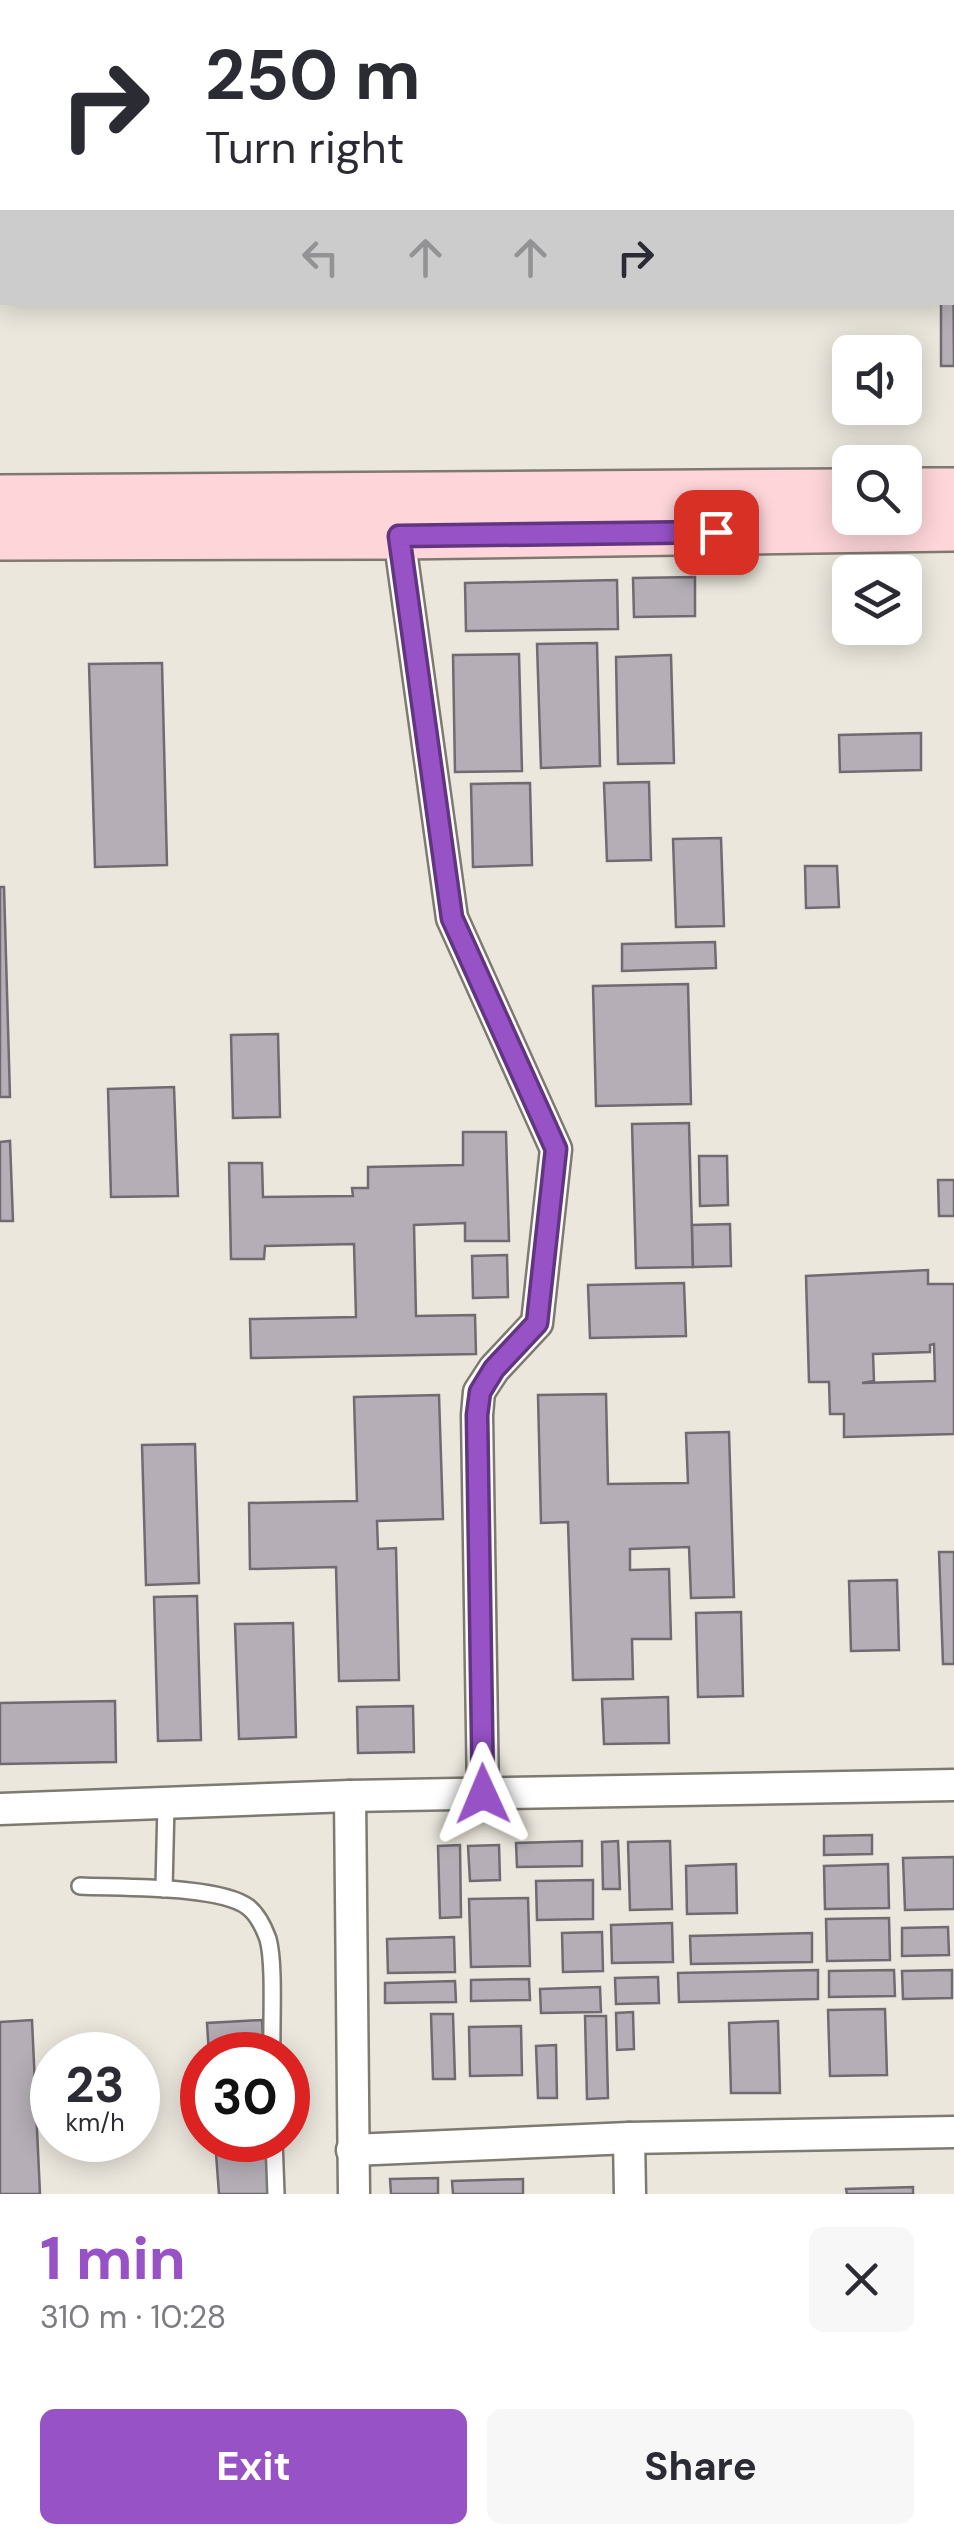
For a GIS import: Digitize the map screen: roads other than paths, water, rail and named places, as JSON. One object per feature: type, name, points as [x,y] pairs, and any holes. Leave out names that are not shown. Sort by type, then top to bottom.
[{"type":"main road","points":[[922,492],[954,491]]},
{"type":"main road","points":[[0,498],[832,492]]},
{"type":"main road","points":[[0,537],[954,528]]},
{"type":"street","points":[[399,536],[452,918],[556,1149],[537,1323],[494,1369],[480,1392],[477,1415],[483,1794]]},
{"type":"street","points":[[0,1809],[350,1796],[954,1785]]},
{"type":"street","points":[[350,1796],[354,2194]]},
{"type":"street","points":[[352,2150],[629,2138],[954,2132]]},
{"type":"street","points":[[629,2138],[630,2194]]},
{"type":"lane","points":[[164,1889],[166,1803]]},
{"type":"lane","points":[[80,1886],[164,1889],[230,1898],[249,1907],[269,1942],[271,2032]]},
{"type":"lane","points":[[275,2162],[276,2194]]}]
